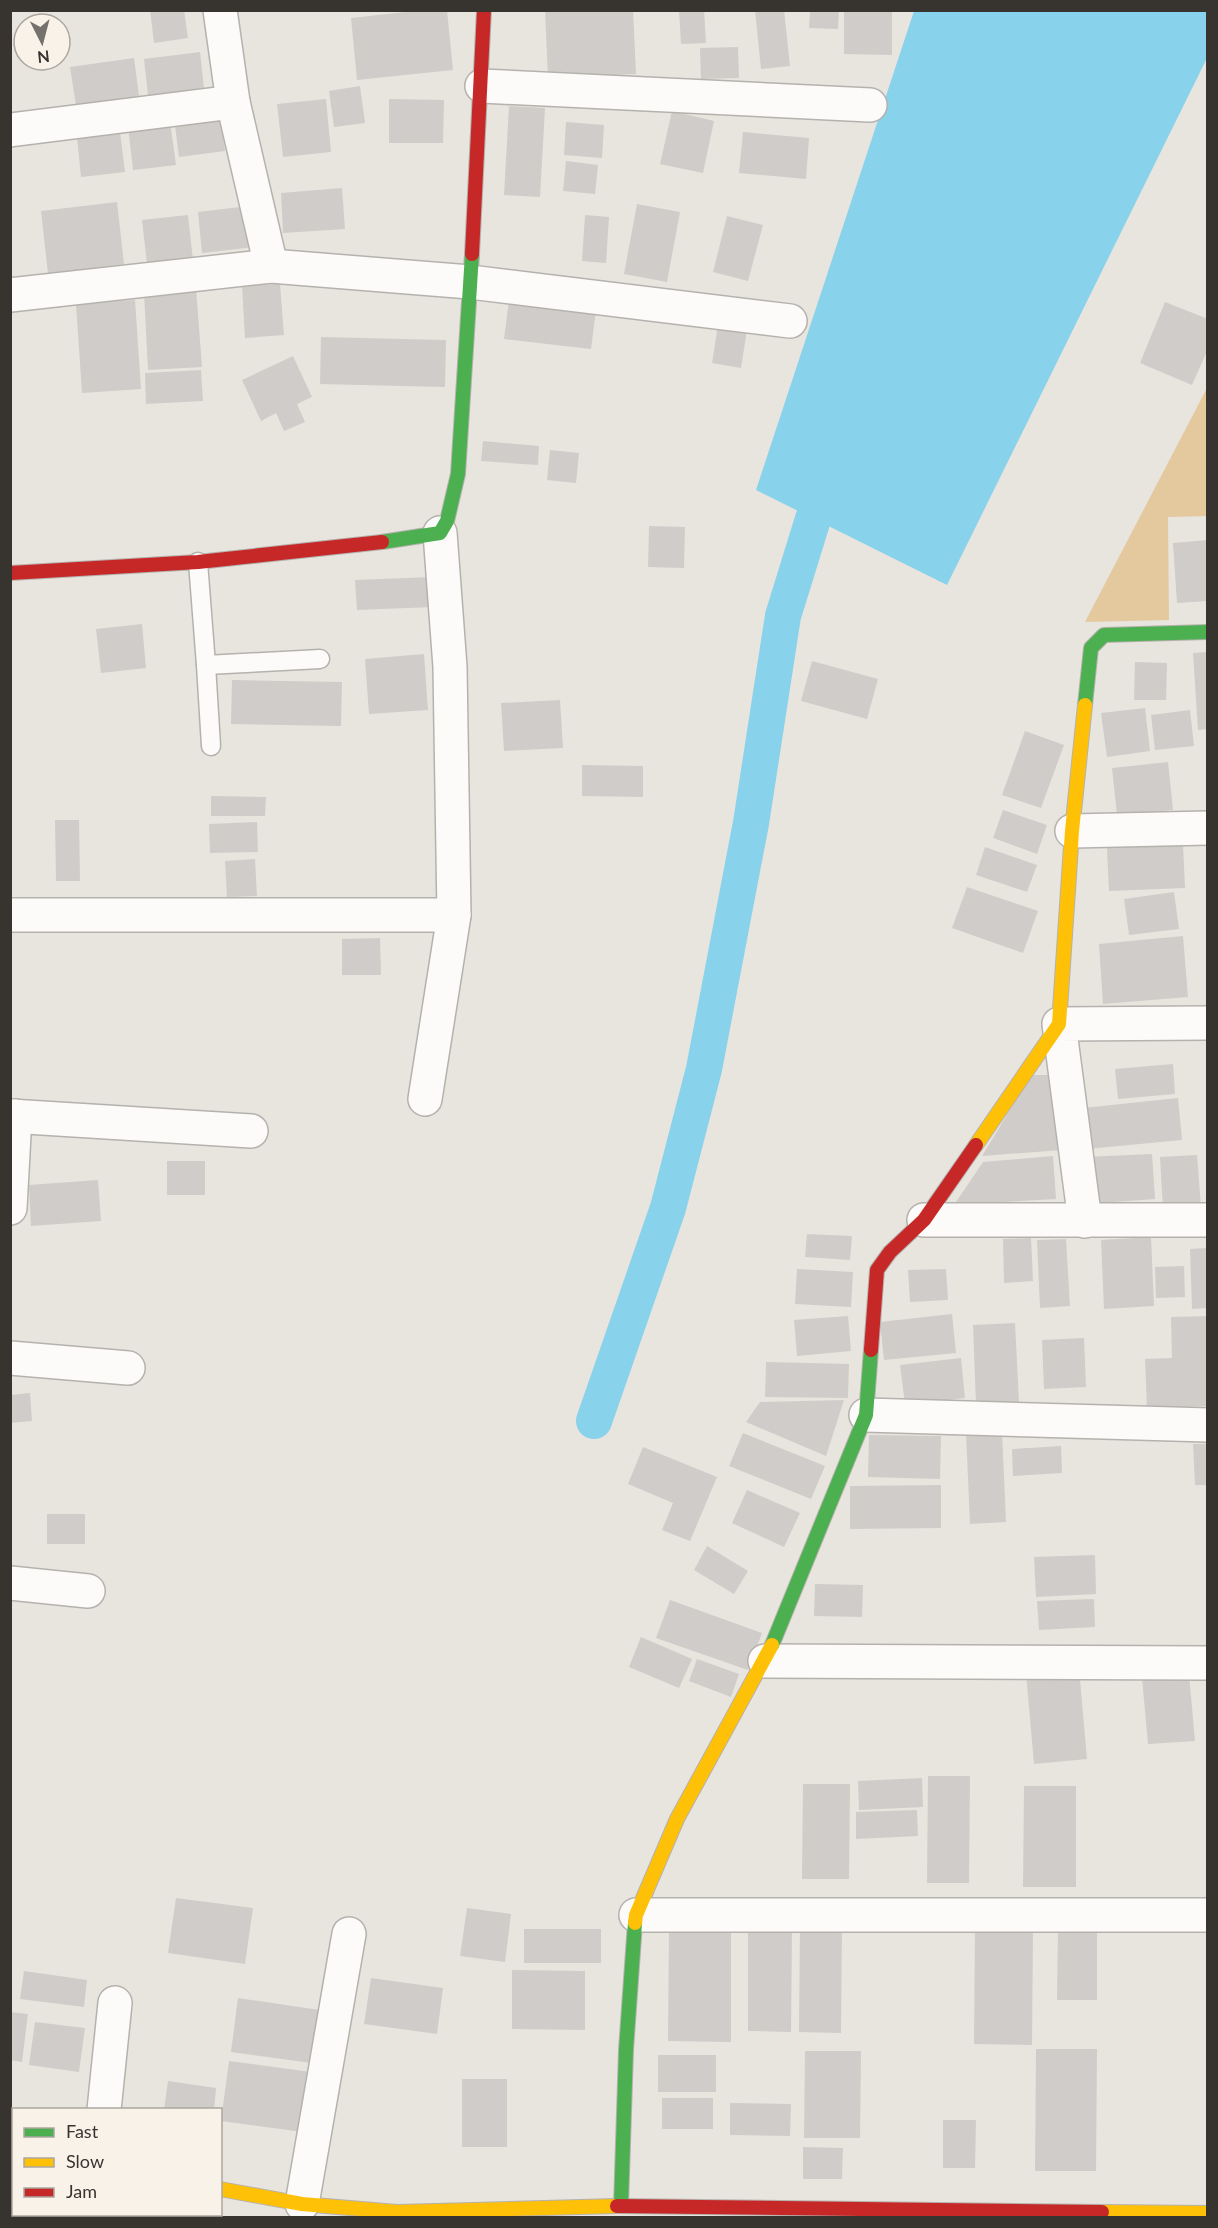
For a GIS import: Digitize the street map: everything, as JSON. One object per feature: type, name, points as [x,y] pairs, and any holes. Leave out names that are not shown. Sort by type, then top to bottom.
[{"type":"street","points":[[220,10],[233,102],[272,266]]},
{"type":"street","points":[[425,1099],[454,915],[450,667],[440,533],[447,521],[458,474],[482,86],[484,10]]},
{"type":"street","points":[[482,86],[870,105]]},
{"type":"street","points":[[10,130],[233,102]]},
{"type":"street","points":[[10,295],[272,266],[470,282],[790,321]]},
{"type":"street","points":[[10,573],[198,562],[427,537],[440,533]]},
{"type":"street","points":[[1085,1221],[1059,1024],[1072,831],[1091,648],[1095,641],[1113,633],[1208,632]]},
{"type":"street","points":[[1072,831],[1208,828]]},
{"type":"street","points":[[10,915],[454,915]]},
{"type":"street","points":[[1059,1024],[1208,1023]]},
{"type":"street","points":[[621,2206],[626,2050],[636,1915],[677,1819],[765,1661],[866,1415],[877,1270],[890,1252],[924,1220],[1059,1024]]},
{"type":"street","points":[[10,1208],[13,1116],[251,1131]]},
{"type":"street","points":[[924,1220],[1208,1220]]},
{"type":"street","points":[[10,1359],[128,1368]]},
{"type":"street","points":[[866,1415],[1208,1425]]},
{"type":"street","points":[[10,1583],[88,1591]]},
{"type":"street","points":[[765,1661],[1208,1663]]},
{"type":"street","points":[[636,1915],[1208,1915]]},
{"type":"street","points":[[302,2204],[349,1934]]},
{"type":"street","points":[[104,2108],[115,2003]]},
{"type":"street","points":[[222,2189],[302,2204],[398,2212],[621,2206],[1208,2213]]},
{"type":"lane","points":[[198,562],[211,746]]},
{"type":"lane","points":[[206,664],[320,659]]},
{"type":"shaded area","points":[[1207,388],[1207,516],[1168,517],[1169,620],[1085,622]]},
{"type":"water","points":[[914,11],[1207,11],[1207,58],[947,585],[756,490]]},
{"type":"building","points":[[150,10],[184,10],[188,38],[154,43]]},
{"type":"building","points":[[423,10],[447,10],[453,70],[357,80],[351,18]]},
{"type":"building","points":[[545,10],[633,10],[636,74],[548,78]]},
{"type":"building","points":[[679,10],[704,10],[706,43],[681,44]]},
{"type":"building","points":[[755,10],[784,10],[790,66],[761,69]]},
{"type":"building","points":[[810,10],[839,10],[838,29],[809,28]]},
{"type":"building","points":[[844,10],[892,10],[892,55],[844,54]]},
{"type":"building","points":[[738,47],[739,78],[701,79],[700,48]]},
{"type":"building","points":[[200,52],[205,97],[149,104],[144,59]]},
{"type":"building","points":[[134,58],[140,103],[77,112],[72,67]]},
{"type":"building","points":[[360,86],[365,123],[334,127],[329,91]]},
{"type":"building","points":[[326,99],[331,152],[283,157],[277,104]]},
{"type":"building","points":[[389,99],[444,100],[443,143],[389,143]]},
{"type":"building","points":[[509,106],[545,108],[540,197],[504,195]]},
{"type":"building","points":[[220,111],[225,151],[179,157],[174,117]]},
{"type":"building","points":[[672,111],[714,121],[703,173],[660,164]]},
{"type":"building","points":[[170,121],[176,165],[133,170],[128,126]]},
{"type":"building","points":[[566,122],[604,125],[602,158],[564,155]]},
{"type":"building","points":[[120,132],[125,172],[81,177],[77,137]]},
{"type":"building","points":[[743,132],[809,138],[806,179],[739,173]]},
{"type":"building","points":[[566,161],[598,165],[595,194],[563,191]]},
{"type":"building","points":[[342,188],[345,229],[283,233],[281,193]]},
{"type":"building","points":[[117,202],[124,264],[48,274],[41,211]]},
{"type":"building","points":[[637,204],[680,212],[667,282],[624,274]]},
{"type":"building","points":[[249,206],[254,247],[202,253],[198,212]]},
{"type":"building","points":[[188,215],[193,260],[147,264],[142,220]]},
{"type":"building","points":[[585,215],[609,217],[606,263],[582,261]]},
{"type":"building","points":[[727,216],[763,225],[748,281],[713,272]]},
{"type":"building","points":[[280,284],[284,335],[245,338],[242,286]]},
{"type":"building","points":[[196,288],[202,367],[148,370],[144,292]]},
{"type":"building","points":[[135,300],[141,389],[82,393],[76,304]]},
{"type":"building","points":[[509,300],[596,310],[591,349],[504,339]]},
{"type":"building","points":[[1165,302],[1208,319],[1208,349],[1192,385],[1140,363]]},
{"type":"building","points":[[718,325],[747,330],[741,368],[712,363]]},
{"type":"building","points":[[321,337],[446,340],[445,387],[320,384]]},
{"type":"building","points":[[293,356],[312,397],[297,404],[305,422],[284,431],[276,413],[261,421],[242,380]]},
{"type":"building","points":[[201,370],[203,401],[146,404],[145,373]]},
{"type":"building","points":[[483,441],[539,446],[538,465],[481,461]]},
{"type":"building","points":[[550,450],[579,453],[576,483],[547,480]]},
{"type":"building","points":[[649,526],[685,527],[684,568],[648,567]]},
{"type":"building","points":[[1208,540],[1208,601],[1177,603],[1173,543]]},
{"type":"building","points":[[432,577],[433,607],[357,610],[355,580]]},
{"type":"building","points":[[142,624],[146,668],[101,673],[96,629]]},
{"type":"building","points":[[1208,652],[1208,729],[1198,730],[1193,653]]},
{"type":"building","points":[[424,654],[428,710],[369,714],[365,659]]},
{"type":"building","points":[[812,661],[878,679],[867,719],[801,701]]},
{"type":"building","points":[[1135,662],[1167,663],[1166,700],[1134,700]]},
{"type":"building","points":[[232,680],[342,682],[341,726],[231,724]]},
{"type":"building","points":[[560,700],[563,748],[504,751],[501,703]]},
{"type":"building","points":[[1145,708],[1150,751],[1107,757],[1101,713]]},
{"type":"building","points":[[1190,710],[1194,746],[1155,750],[1151,715]]},
{"type":"building","points":[[1025,731],[1064,745],[1041,808],[1002,795]]},
{"type":"building","points":[[1168,762],[1173,810],[1117,815],[1112,768]]},
{"type":"building","points":[[582,765],[643,766],[643,797],[582,796]]},
{"type":"building","points":[[211,796],[266,797],[265,816],[211,816]]},
{"type":"building","points":[[1003,810],[1047,825],[1037,854],[993,838]]},
{"type":"building","points":[[55,820],[79,820],[80,881],[56,881]]},
{"type":"building","points":[[257,822],[258,852],[210,853],[209,824]]},
{"type":"building","points":[[1183,844],[1185,888],[1109,891],[1107,848]]},
{"type":"building","points":[[985,847],[1037,865],[1027,892],[976,875]]},
{"type":"building","points":[[255,859],[257,896],[227,897],[225,861]]},
{"type":"building","points":[[967,887],[1038,911],[1023,953],[952,928]]},
{"type":"building","points":[[1174,892],[1179,929],[1129,935],[1124,899]]},
{"type":"building","points":[[1183,936],[1188,997],[1103,1004],[1099,944]]},
{"type":"building","points":[[380,938],[381,975],[342,975],[342,939]]},
{"type":"building","points":[[1173,1064],[1175,1094],[1118,1099],[1115,1069]]},
{"type":"building","points":[[1031,1075],[1052,1075],[1062,1150],[982,1156]]},
{"type":"building","points":[[1178,1098],[1182,1140],[1087,1149],[1083,1108]]},
{"type":"building","points":[[1152,1154],[1155,1199],[1087,1204],[1083,1157]]},
{"type":"building","points":[[1197,1155],[1201,1207],[1163,1209],[1160,1157]]},
{"type":"building","points":[[1053,1156],[1056,1199],[954,1205],[983,1162]]},
{"type":"building","points":[[167,1161],[205,1161],[205,1195],[167,1195]]},
{"type":"building","points":[[98,1180],[101,1221],[31,1226],[29,1185]]},
{"type":"building","points":[[807,1234],[852,1236],[850,1260],[805,1257]]},
{"type":"building","points":[[1151,1237],[1154,1306],[1104,1309],[1101,1240]]},
{"type":"building","points":[[1031,1238],[1033,1281],[1004,1283],[1003,1239]]},
{"type":"building","points":[[1066,1239],[1070,1306],[1040,1308],[1037,1240]]},
{"type":"building","points":[[1208,1248],[1208,1308],[1192,1309],[1190,1249]]},
{"type":"building","points":[[1184,1266],[1185,1297],[1156,1298],[1155,1267]]},
{"type":"building","points":[[797,1269],[853,1272],[851,1307],[795,1304]]},
{"type":"building","points":[[946,1269],[948,1300],[910,1302],[908,1270]]},
{"type":"building","points":[[952,1314],[956,1353],[884,1360],[880,1322]]},
{"type":"building","points":[[848,1316],[851,1351],[797,1356],[794,1320]]},
{"type":"building","points":[[1208,1316],[1208,1406],[1147,1408],[1145,1359],[1172,1358],[1171,1317]]},
{"type":"building","points":[[1015,1323],[1019,1402],[976,1404],[973,1325]]},
{"type":"building","points":[[1084,1338],[1086,1387],[1044,1389],[1042,1340]]},
{"type":"building","points":[[961,1358],[965,1398],[905,1404],[900,1365]]},
{"type":"building","points":[[766,1362],[849,1364],[848,1398],[765,1397]]},
{"type":"building","points":[[30,1393],[32,1421],[10,1423],[10,1395]]},
{"type":"building","points":[[844,1400],[826,1456],[746,1422],[760,1402]]},
{"type":"building","points":[[1002,1431],[1006,1522],[970,1524],[966,1433]]},
{"type":"building","points":[[743,1433],[825,1466],[811,1499],[729,1466]]},
{"type":"building","points":[[869,1435],[941,1436],[940,1479],[868,1477]]},
{"type":"building","points":[[1193,1444],[1208,1444],[1208,1485],[1195,1485]]},
{"type":"building","points":[[1061,1446],[1062,1473],[1013,1476],[1012,1449]]},
{"type":"building","points":[[643,1447],[717,1477],[690,1541],[662,1530],[673,1503],[628,1484]]},
{"type":"building","points":[[941,1485],[941,1528],[850,1529],[850,1486]]},
{"type":"building","points":[[747,1490],[800,1513],[784,1547],[732,1523]]},
{"type":"building","points":[[47,1514],[85,1514],[85,1544],[47,1544]]},
{"type":"building","points":[[707,1546],[748,1571],[734,1594],[694,1570]]},
{"type":"building","points":[[1095,1555],[1096,1594],[1036,1597],[1034,1557]]},
{"type":"building","points":[[815,1584],[863,1585],[862,1617],[814,1616]]},
{"type":"building","points":[[1094,1599],[1095,1627],[1039,1630],[1037,1601]]},
{"type":"building","points":[[670,1600],[762,1633],[748,1670],[656,1638]]},
{"type":"building","points":[[641,1637],[692,1659],[679,1688],[629,1667]]},
{"type":"building","points":[[697,1659],[739,1674],[731,1697],[689,1681]]},
{"type":"building","points":[[1079,1668],[1087,1759],[1034,1764],[1026,1673]]},
{"type":"building","points":[[1189,1674],[1195,1741],[1148,1744],[1142,1678]]},
{"type":"building","points":[[928,1776],[970,1776],[969,1883],[927,1883]]},
{"type":"building","points":[[922,1778],[923,1807],[859,1810],[858,1781]]},
{"type":"building","points":[[803,1784],[850,1784],[849,1879],[802,1879]]},
{"type":"building","points":[[1024,1786],[1076,1786],[1076,1887],[1023,1887]]},
{"type":"building","points":[[917,1810],[918,1836],[856,1839],[856,1812]]},
{"type":"building","points":[[176,1898],[253,1908],[245,1964],[168,1953]]},
{"type":"building","points":[[467,1908],[511,1914],[505,1962],[460,1956]]},
{"type":"building","points":[[800,1923],[842,1923],[841,2033],[799,2032]]},
{"type":"building","points":[[748,1925],[792,1925],[791,2032],[748,2031]]},
{"type":"building","points":[[1058,1928],[1097,1929],[1097,2000],[1057,2000]]},
{"type":"building","points":[[524,1929],[601,1929],[601,1963],[524,1963]]},
{"type":"building","points":[[975,1929],[1033,1929],[1032,2045],[974,2044]]},
{"type":"building","points":[[669,1930],[731,1930],[731,2042],[668,2041]]},
{"type":"building","points":[[512,1970],[585,1971],[585,2030],[512,2029]]},
{"type":"building","points":[[24,1971],[87,1980],[84,2007],[20,1999]]},
{"type":"building","points":[[371,1978],[443,1988],[437,2034],[364,2024]]},
{"type":"building","points":[[238,1998],[326,2011],[319,2064],[231,2052]]},
{"type":"building","points":[[10,2012],[28,2014],[22,2062],[10,2060]]},
{"type":"building","points":[[35,2022],[85,2028],[79,2072],[29,2065]]},
{"type":"building","points":[[1036,2049],[1097,2049],[1096,2171],[1035,2171]]},
{"type":"building","points":[[805,2051],[861,2051],[860,2138],[804,2138]]},
{"type":"building","points":[[658,2055],[716,2055],[716,2092],[658,2092]]},
{"type":"building","points":[[229,2061],[311,2072],[303,2132],[222,2121]]},
{"type":"building","points":[[462,2079],[507,2079],[507,2147],[462,2147]]},
{"type":"building","points":[[168,2081],[216,2088],[214,2108],[164,2108]]},
{"type":"building","points":[[662,2098],[713,2098],[713,2129],[662,2129]]},
{"type":"building","points":[[730,2103],[791,2104],[790,2136],[730,2135]]},
{"type":"building","points":[[943,2120],[976,2120],[975,2168],[943,2168]]},
{"type":"building","points":[[803,2147],[843,2148],[842,2179],[803,2179]]},
{"type":"building","points":[[10,2175],[12,2175],[12,2216],[46,2216],[46,2218],[10,2218]]},
{"type":"waterway","points":[[594,1421],[668,1208],[704,1069],[751,823],[783,616],[813,519]]},
{"type":"traffic: fast","points":[[382,542],[440,533],[447,521],[458,474],[472,254]]},
{"type":"traffic: fast","points":[[1085,705],[1091,648],[1104,635],[1208,632]]},
{"type":"traffic: fast","points":[[772,1645],[866,1415],[871,1350]]},
{"type":"traffic: fast","points":[[621,2206],[626,2050],[635,1923]]},
{"type":"traffic: slow","points":[[976,1145],[1059,1024],[1072,831],[1085,705]]},
{"type":"traffic: slow","points":[[635,1923],[636,1915],[677,1819],[772,1645]]},
{"type":"traffic: slow","points":[[222,2189],[302,2204],[397,2212],[617,2206]]},
{"type":"traffic: slow","points":[[1102,2212],[1208,2213]]},
{"type":"traffic: jam","points":[[472,254],[484,10]]},
{"type":"traffic: jam","points":[[10,573],[198,562],[382,542]]},
{"type":"traffic: jam","points":[[871,1350],[877,1270],[890,1252],[924,1220],[976,1145]]},
{"type":"traffic: jam","points":[[617,2206],[1102,2212]]}]
